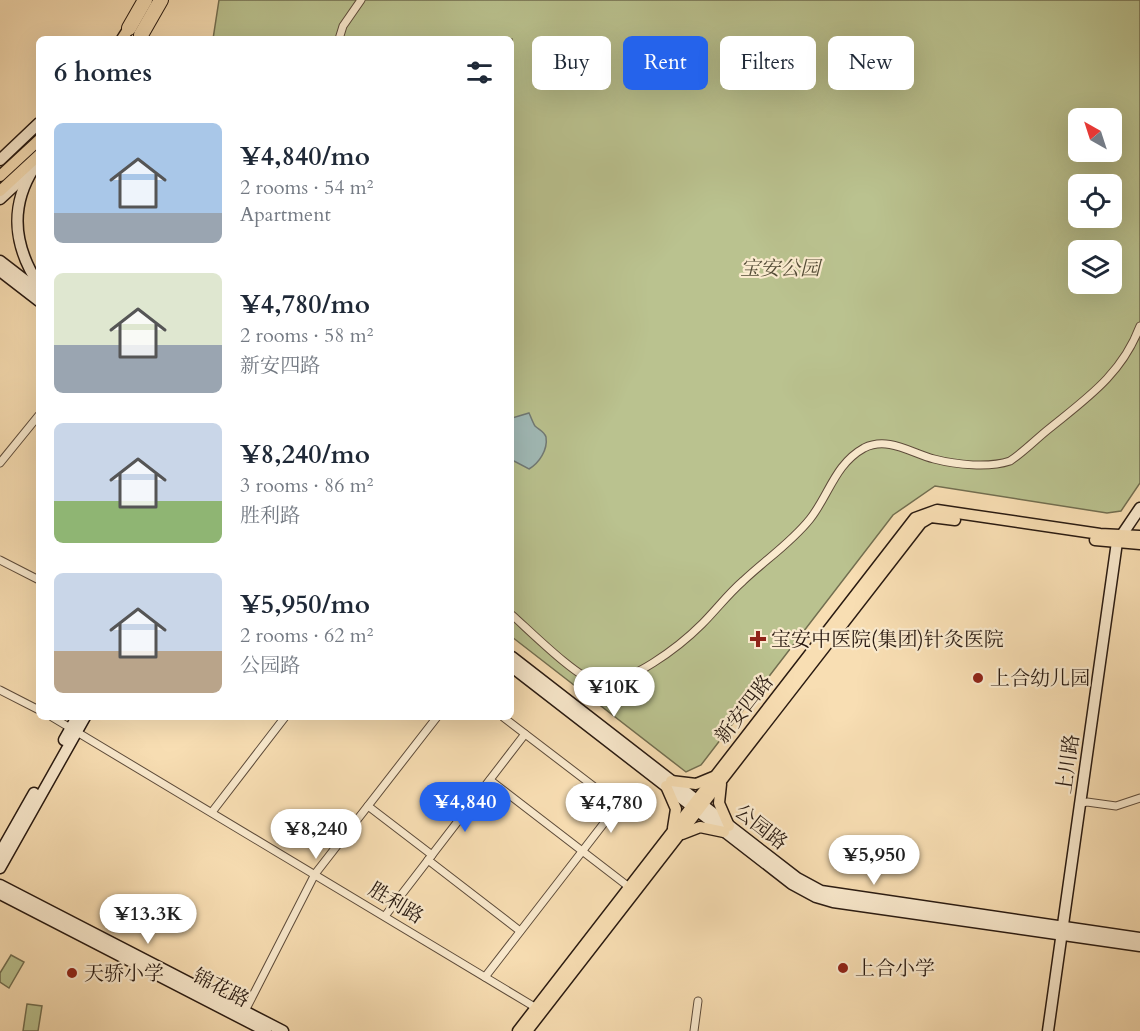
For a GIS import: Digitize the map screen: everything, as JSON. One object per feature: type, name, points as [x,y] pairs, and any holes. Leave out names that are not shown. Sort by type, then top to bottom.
[{"type":"highway","points":[[132,35],[145,0]]},
{"type":"highway","points":[[132,35],[161,0]]},
{"type":"main road","points":[[0,158],[36,126]]},
{"type":"main road","points":[[0,176],[36,143]]},
{"type":"main road","points":[[0,199],[3,192],[36,158]]},
{"type":"main road","points":[[3,192],[36,169]]},
{"type":"main road","points":[[36,169],[20,193],[16,219],[22,252],[36,279]]},
{"type":"main road","points":[[0,261],[36,289]]},
{"type":"main road","points":[[0,271],[36,299]]},
{"type":"main road","name":"上川路","points":[[1048,1031],[1065,931],[1122,540],[1140,508]]},
{"type":"main road","name":"新安四路","points":[[518,1031],[539,1010],[721,775],[915,518],[937,510],[1122,540]]},
{"type":"main road","name":"上川路","points":[[1122,540],[1140,519]]},
{"type":"main road","points":[[1122,540],[1140,536]]},
{"type":"main road","points":[[1122,540],[1140,544]]},
{"type":"main road","name":"公园路","points":[[514,659],[792,884],[824,900],[1065,931],[1140,938]]},
{"type":"main road","name":"公园路","points":[[514,668],[668,783]]},
{"type":"main road","points":[[0,852],[75,725]]},
{"type":"main road","points":[[0,868],[75,725]]},
{"type":"main road","points":[[721,775],[719,803],[727,829],[700,827],[674,835],[676,809],[668,783],[696,784],[721,775]]},
{"type":"main road","name":"新安四路","points":[[527,1031],[539,1010],[630,887],[674,835]]},
{"type":"main road","name":"锦花路","points":[[0,885],[283,1031]]},
{"type":"main road","name":"锦花路","points":[[0,894],[266,1031]]},
{"type":"main road","name":"上川路","points":[[1055,1031],[1065,931]]},
{"type":"main road","name":"公园路","points":[[1065,931],[1140,946]]},
{"type":"street","points":[[340,36],[342,26],[361,0]]},
{"type":"street","points":[[514,617],[586,678],[597,682],[612,682],[638,671],[660,658],[703,624],[725,597],[790,540],[811,518],[826,489],[853,456],[866,447],[878,444],[904,448],[945,462],[998,465],[1010,461],[1084,403],[1100,387],[1129,353],[1140,326]]},
{"type":"street","points":[[0,463],[36,419]]},
{"type":"street","points":[[0,560],[36,578]]},
{"type":"street","points":[[0,690],[36,708]]},
{"type":"street","name":"胜利路","points":[[61,720],[75,725],[212,812],[539,1010]]},
{"type":"street","points":[[212,812],[283,720]]},
{"type":"street","points":[[245,1011],[315,874],[435,720]]},
{"type":"street","points":[[485,977],[618,805],[507,720]]},
{"type":"street","points":[[385,916],[525,734]]},
{"type":"street","points":[[490,780],[630,887]]},
{"type":"street","points":[[1084,803],[1116,806],[1140,798]]},
{"type":"street","points":[[368,806],[520,931]]},
{"type":"street","points":[[694,1031],[698,1001]]},
{"type":"green space","name":"宝安公园","points":[[219,0],[1140,0],[1140,483],[1121,511],[1107,513],[935,486],[893,515],[701,765],[686,772],[514,639],[514,36],[213,36]]},
{"type":"green space","points":[[11,955],[24,962],[9,988],[0,982],[0,973]]},
{"type":"green space","points":[[27,1004],[42,1006],[38,1031],[23,1031]]},
{"type":"water","points":[[529,413],[535,426],[546,437],[546,447],[542,456],[529,469],[514,461],[514,417]]},
{"type":"place","name":"宝安中医院(集团)针灸医院","points":[[758,639]]},
{"type":"place","name":"上合幼儿园","points":[[978,678]]},
{"type":"place","name":"上合小学","points":[[843,968]]},
{"type":"place","name":"天骄小学","points":[[72,973]]}]
